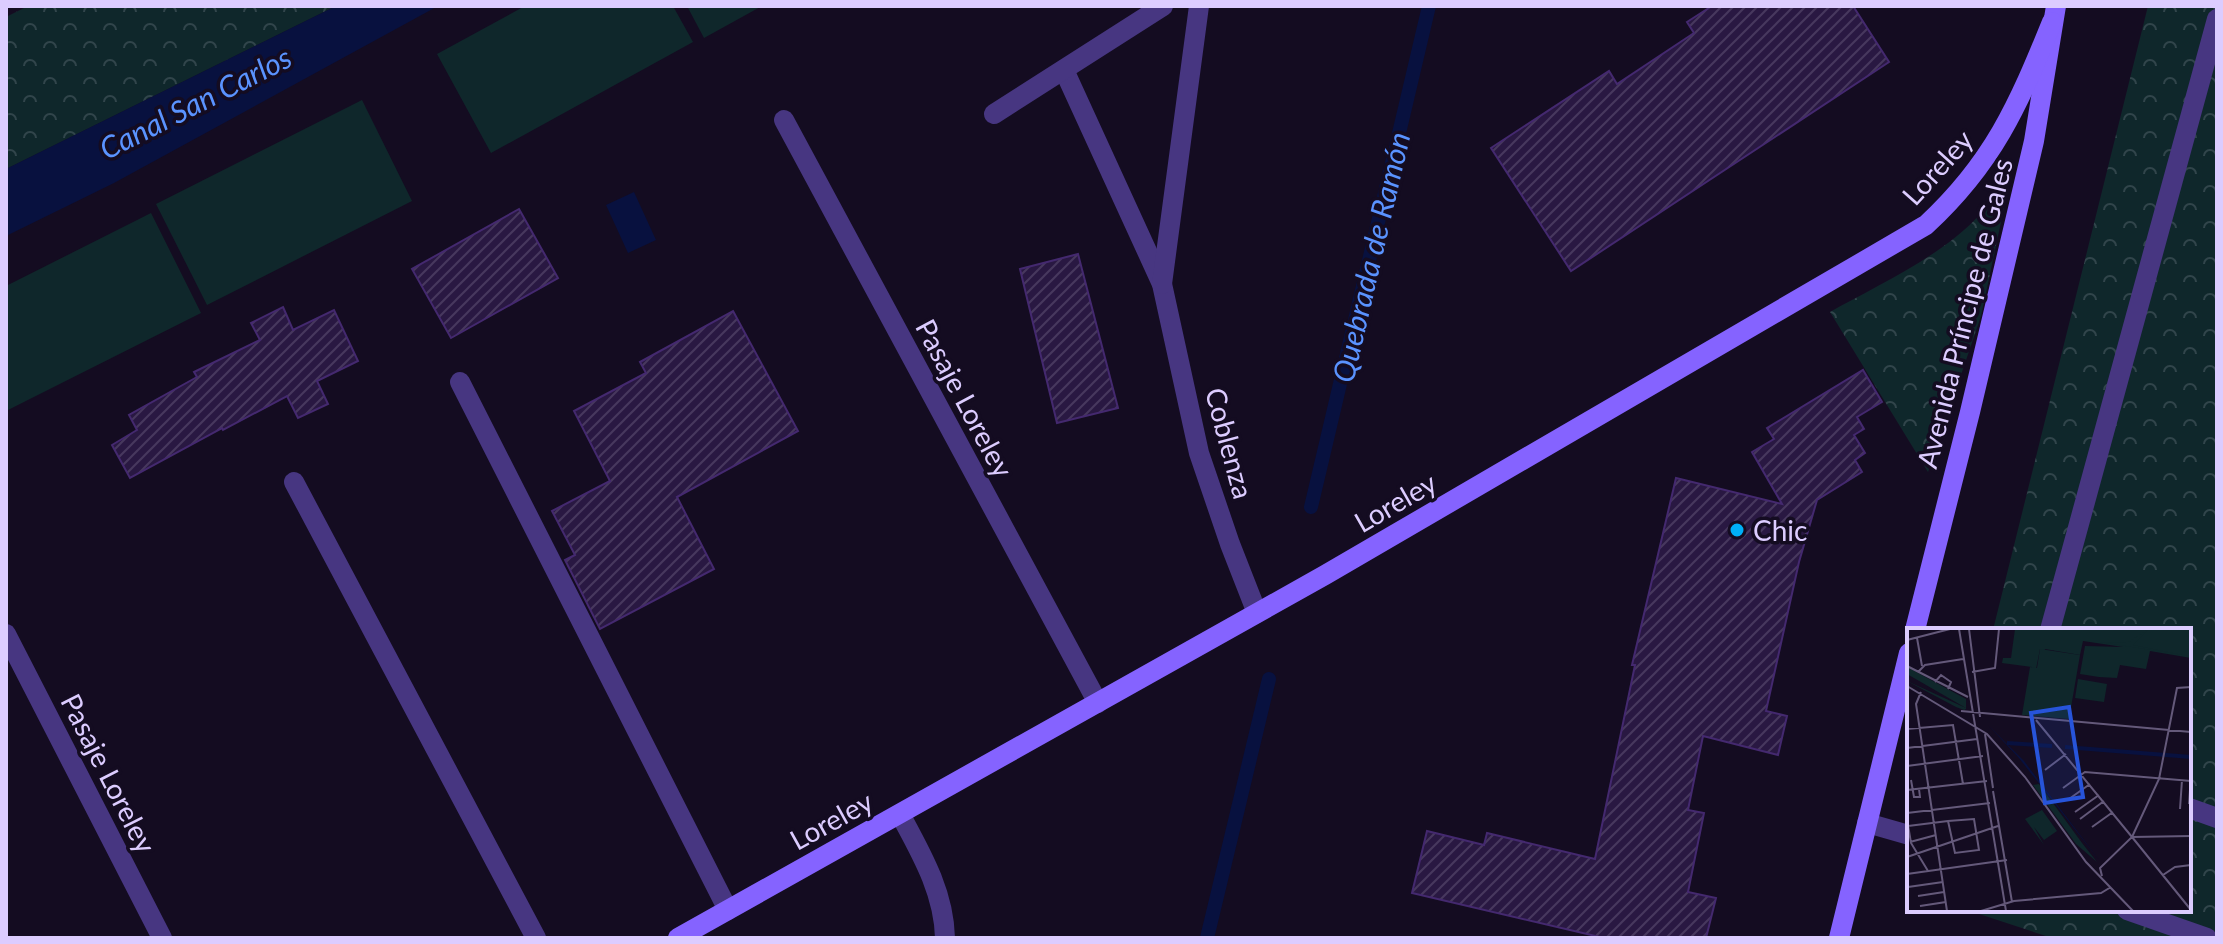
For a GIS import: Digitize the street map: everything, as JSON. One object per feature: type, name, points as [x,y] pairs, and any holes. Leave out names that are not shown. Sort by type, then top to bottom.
[{"type":"main road","name":"Loreley","points":[[678,938],[1325,575],[1926,225],[1968,183],[1996,144],[2029,80],[2054,14]]},
{"type":"main road","name":"Avenida Príncipe de Gales","points":[[1916,628],[2034,141],[2054,14]]},
{"type":"main road","points":[[1839,938],[1867,823],[1902,712],[1907,670]]},
{"type":"street","points":[[994,114],[1163,6]]},
{"type":"street","name":"Coblenza","points":[[1162,284],[1199,6]]},
{"type":"street","points":[[2051,628],[2217,19]]},
{"type":"street","name":"Coblenza","points":[[1064,70],[1162,284],[1199,453],[1230,544],[1262,610]]},
{"type":"street","name":"Pasaje Loreley","points":[[784,120],[1098,703]]},
{"type":"street","points":[[460,382],[728,910]]},
{"type":"street","points":[[294,482],[536,938]]},
{"type":"street","name":"Pasaje Loreley","points":[[6,634],[162,938]]},
{"type":"street","points":[[2191,809],[2217,818]]},
{"type":"street","points":[[900,814],[932,877],[943,911],[945,938]]},
{"type":"street","points":[[1867,823],[1907,834]]},
{"type":"street","points":[[2133,912],[2207,938]]},
{"type":"green space","points":[[28,6],[336,6],[6,169],[6,17]]},
{"type":"green space","points":[[525,6],[673,6],[693,42],[491,153],[437,54]]},
{"type":"green space","points":[[687,6],[762,6],[704,38]]},
{"type":"green space","points":[[2148,6],[2217,6],[2217,938],[2052,938],[1973,912],[2191,912],[2191,628],[1993,628]]},
{"type":"green space","points":[[362,100],[412,201],[207,305],[156,204]]},
{"type":"green space","points":[[1997,190],[2003,191],[2005,203],[1981,316],[1928,472],[1830,312],[1946,245],[1984,210]]},
{"type":"green space","points":[[151,213],[201,313],[6,411],[6,286]]},
{"type":"water","name":"Canal San Carlos","points":[[336,6],[438,6],[114,183],[6,236],[6,169]]},
{"type":"water","points":[[634,192],[656,240],[628,253],[606,205]]},
{"type":"building","points":[[1712,6],[1853,6],[1889,62],[1571,271],[1491,148],[1609,71],[1617,84],[1694,33],[1687,22]]},
{"type":"building","points":[[519,209],[558,278],[451,338],[412,269]]},
{"type":"building","points":[[1078,254],[1118,408],[1057,423],[1020,269]]},
{"type":"building","points":[[283,307],[293,330],[334,310],[358,361],[317,381],[328,404],[298,418],[287,396],[130,478],[112,445],[137,430],[129,415],[197,377],[194,372],[260,340],[251,323]]},
{"type":"building","points":[[733,311],[798,431],[677,497],[714,569],[600,629],[565,560],[575,555],[552,511],[610,481],[574,411],[646,373],[640,362]]},
{"type":"building","points":[[1863,370],[1882,402],[1857,417],[1864,429],[1854,435],[1865,453],[1855,460],[1862,472],[1817,500],[1799,562],[1766,711],[1787,716],[1778,755],[1703,736],[1688,810],[1704,813],[1688,892],[1716,898],[1706,938],[1604,938],[1412,893],[1427,831],[1484,845],[1487,833],[1595,859],[1635,665],[1632,665],[1676,478],[1782,504],[1752,452],[1774,439],[1767,428]]},
{"type":"waterway","name":"Quebrada de Ramón","points":[[1311,507],[1429,6]]},
{"type":"waterway","name":"Quebrada de Ramón","points":[[1207,938],[1269,679]]},
{"type":"place","name":"Chic","points":[[1737,530]]}]
